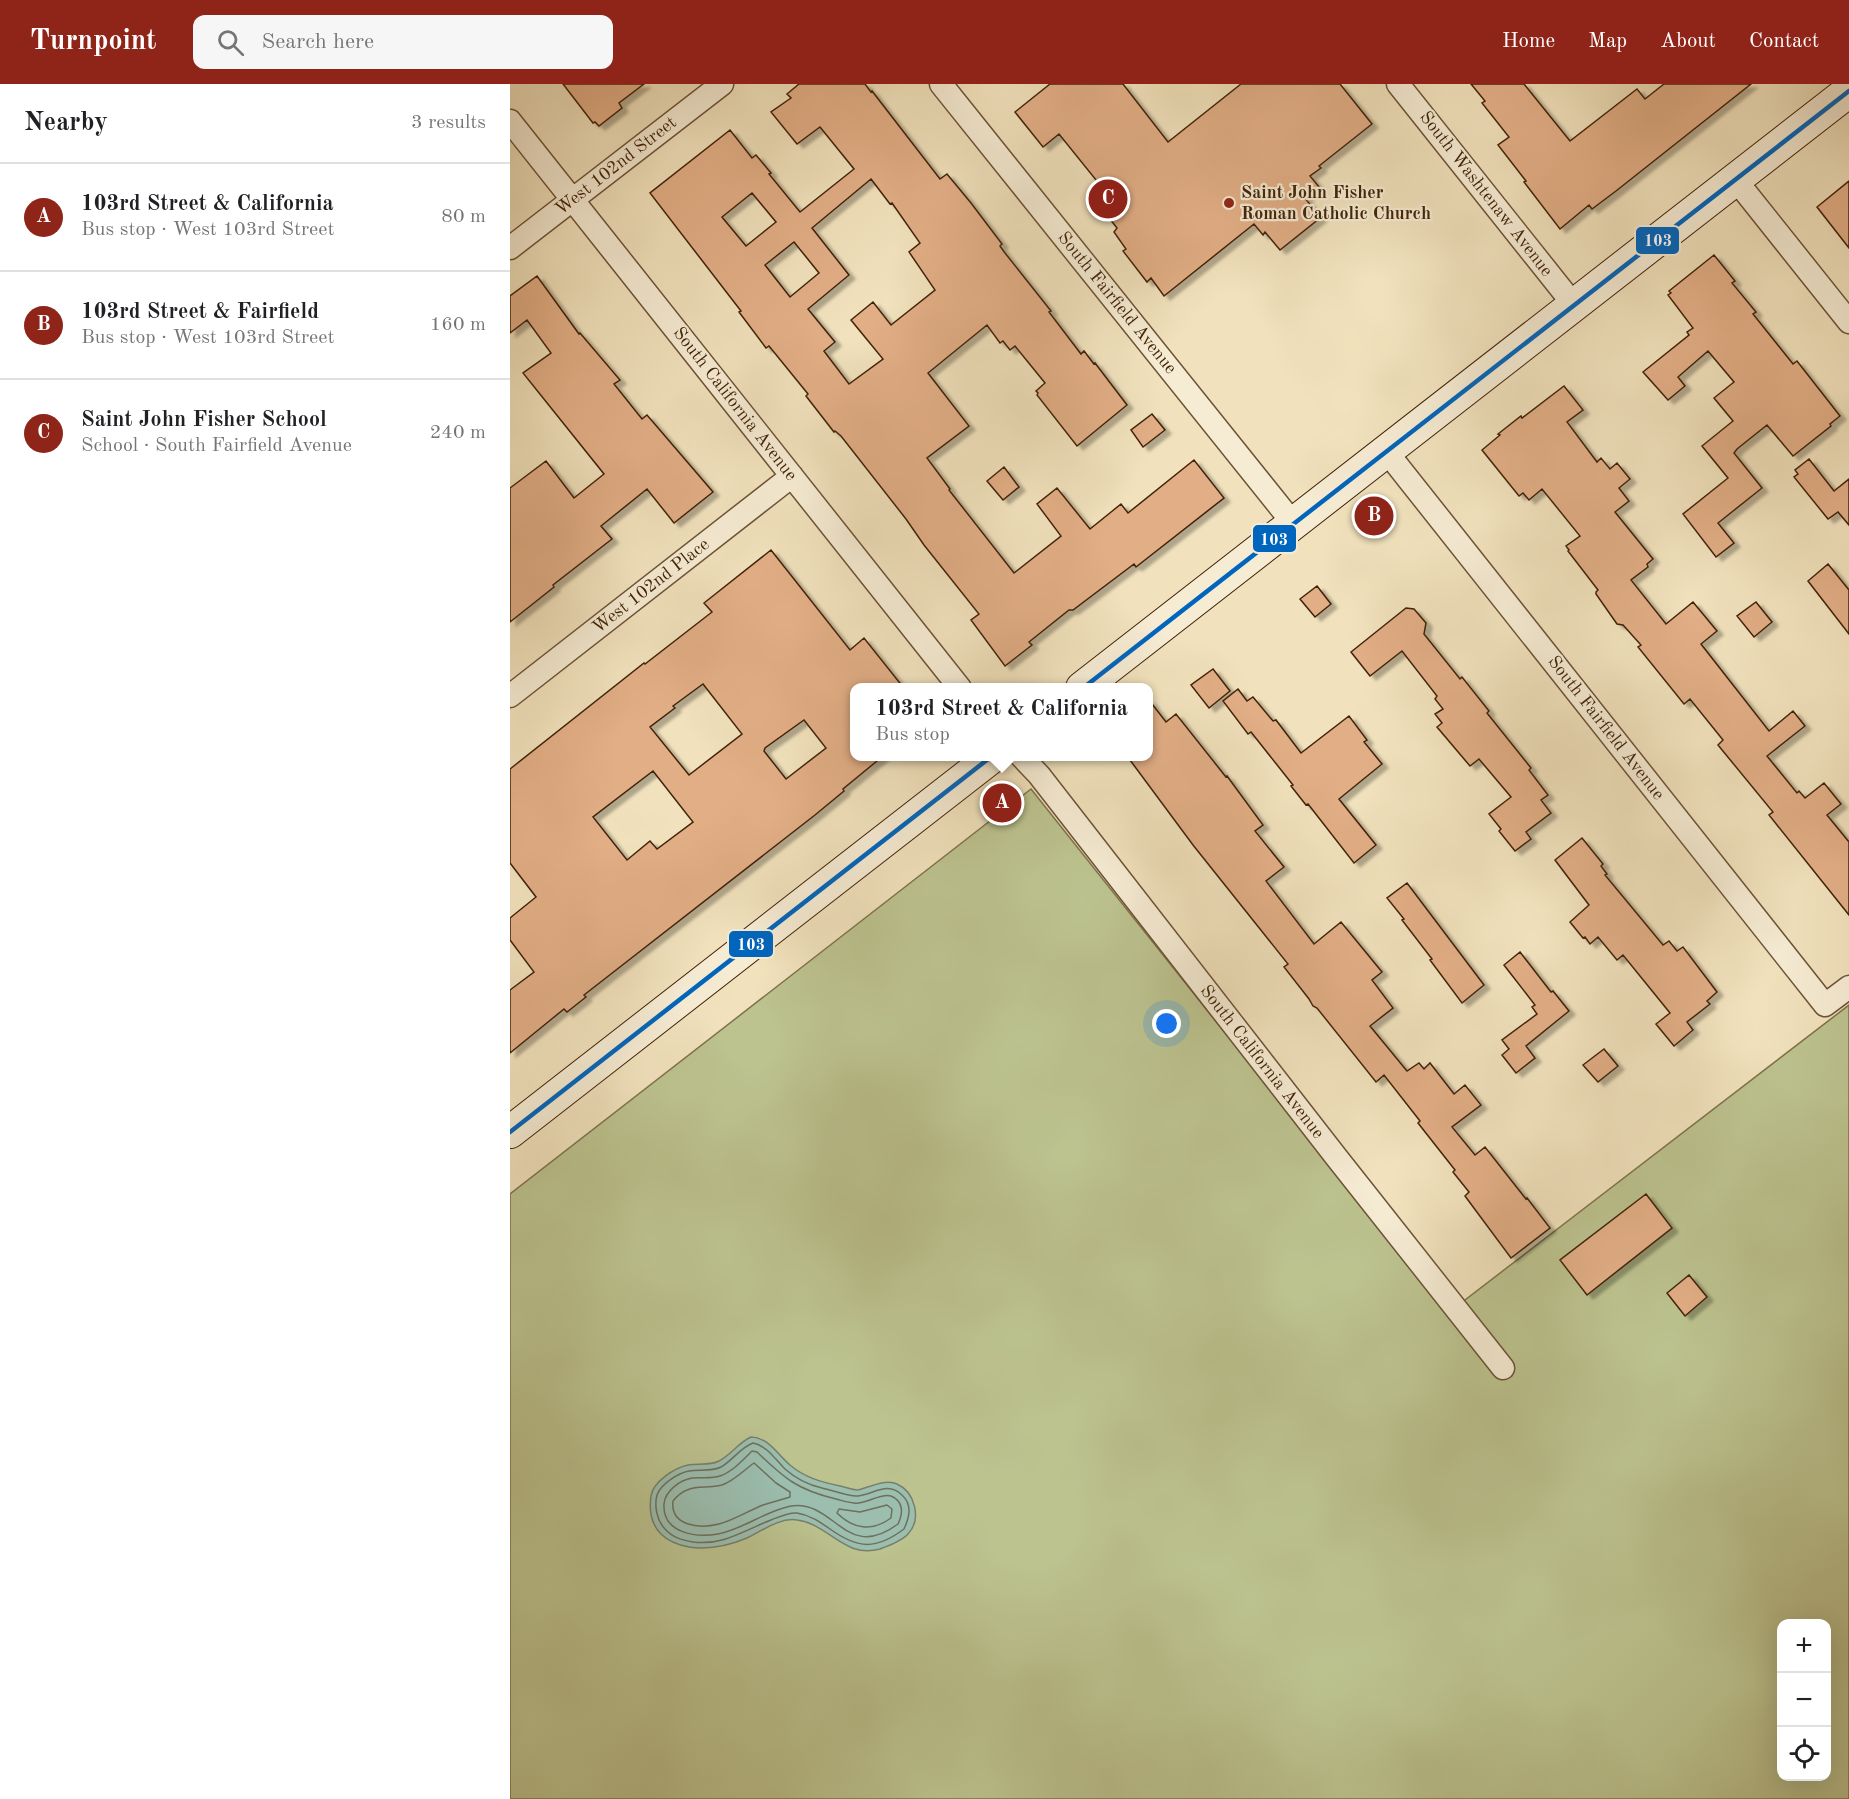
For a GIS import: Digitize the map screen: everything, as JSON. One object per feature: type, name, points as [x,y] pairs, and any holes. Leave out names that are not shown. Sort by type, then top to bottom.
[{"type":"main road","points":[[1087,683],[1849,91]]},
{"type":"main road","points":[[510,1132],[987,761]]},
{"type":"street","name":"West 102nd Street","points":[[510,248],[722,84]]},
{"type":"street","name":"South Fairfield Avenue","points":[[941,84],[1293,523]]},
{"type":"street","name":"South Washtenaw Avenue","points":[[1398,84],[1574,305]]},
{"type":"street","name":"South California Avenue","points":[[510,121],[957,683]]},
{"type":"street","points":[[1735,179],[1849,322]]},
{"type":"street","name":"South Fairfield Avenue","points":[[1386,451],[1825,1005],[1849,987]]},
{"type":"street","name":"West 102nd Place","points":[[510,696],[792,476]]},
{"type":"street","name":"South California Avenue","points":[[1025,761],[1046,784],[1329,1149],[1503,1368]]},
{"type":"green space","points":[[1031,789],[1448,1313],[1849,1005],[1849,1799],[510,1799],[510,1194]]},
{"type":"water","points":[[751,1437],[763,1440],[796,1469],[820,1481],[858,1490],[884,1482],[897,1484],[912,1499],[915,1521],[912,1528],[899,1541],[880,1549],[867,1551],[846,1545],[818,1528],[797,1520],[784,1521],[740,1541],[712,1548],[685,1546],[664,1537],[655,1526],[650,1506],[651,1496],[656,1486],[665,1476],[682,1467],[719,1461]]},
{"type":"building","points":[[563,84],[644,84],[619,103],[622,108],[599,126],[593,123]]},
{"type":"building","points":[[799,84],[865,84],[940,179],[947,174],[971,203],[1002,244],[1000,246],[1005,253],[1051,311],[1049,312],[1081,354],[1084,351],[1095,363],[1127,405],[1077,446],[1037,395],[1036,391],[1045,383],[1015,346],[1010,350],[1003,341],[1000,343],[987,325],[928,373],[969,426],[927,458],[1014,573],[1061,536],[1037,504],[1057,488],[1090,529],[1121,504],[1128,513],[1194,460],[1224,498],[1136,567],[1134,564],[1073,610],[1069,610],[1029,642],[1032,645],[1005,666],[971,620],[979,614],[841,436],[834,432],[806,396],[808,394],[769,346],[766,348],[739,312],[741,311],[650,193],[730,130],[752,158],[756,155],[800,212],[854,169],[820,127],[797,144],[771,112],[791,98],[787,94]],"holes":[[[871,179],[890,204],[892,203],[920,243],[909,252],[935,290],[891,325],[873,302],[851,320],[883,359],[849,384],[824,351],[835,342],[808,309],[849,275],[812,228]],[[752,193],[776,222],[746,246],[722,217]],[[794,242],[819,273],[790,297],[765,265]]]},
{"type":"building","points":[[1050,84],[1123,84],[1168,142],[1241,84],[1340,84],[1372,124],[1319,166],[1321,168],[1310,176],[1319,187],[1305,198],[1320,218],[1280,250],[1265,232],[1263,235],[1254,224],[1164,296],[1151,278],[1147,282],[1123,251],[1126,249],[1114,232],[1117,228],[1098,204],[1109,196],[1059,134],[1043,147],[1015,112]]},
{"type":"building","points":[[1471,84],[1524,84],[1570,141],[1637,89],[1645,99],[1664,84],[1751,84],[1616,191],[1592,209],[1589,205],[1560,229],[1498,145],[1509,137],[1482,103],[1485,101]]},
{"type":"building","points":[[1849,181],[1849,248],[1817,207]]},
{"type":"building","points":[[1714,255],[1735,281],[1732,283],[1756,312],[1753,314],[1793,364],[1797,361],[1840,416],[1793,456],[1767,425],[1737,449],[1734,453],[1762,488],[1718,523],[1734,543],[1716,557],[1683,514],[1728,478],[1702,446],[1733,421],[1714,398],[1734,382],[1708,351],[1678,377],[1685,386],[1668,400],[1643,372],[1689,335],[1687,332],[1693,328],[1668,295],[1671,293],[1669,291]]},
{"type":"building","points":[[537,276],[579,334],[620,380],[614,384],[642,419],[647,415],[713,492],[674,523],[647,489],[601,526],[612,539],[510,622],[510,488],[546,461],[574,498],[604,474],[523,373],[551,353],[527,320],[510,333],[510,296]]},
{"type":"building","points":[[1564,386],[1583,410],[1567,422],[1597,462],[1601,458],[1610,469],[1617,463],[1630,479],[1619,488],[1629,501],[1615,512],[1653,559],[1647,564],[1648,567],[1631,580],[1666,624],[1693,602],[1717,631],[1701,644],[1769,731],[1793,711],[1805,726],[1767,756],[1797,793],[1799,791],[1805,798],[1824,783],[1841,804],[1827,815],[1849,842],[1849,915],[1769,815],[1773,812],[1718,745],[1723,740],[1690,699],[1684,704],[1638,647],[1641,645],[1623,625],[1617,624],[1596,594],[1598,590],[1568,551],[1566,546],[1580,536],[1542,489],[1529,500],[1523,493],[1519,496],[1482,450],[1521,416],[1522,418]]},
{"type":"building","points":[[1152,414],[1165,430],[1143,447],[1131,430]]},
{"type":"building","points":[[1809,459],[1834,491],[1849,479],[1849,525],[1838,512],[1828,519],[1794,477],[1798,474],[1795,470]]},
{"type":"building","points":[[1004,467],[1019,487],[1003,500],[987,481]]},
{"type":"building","points":[[771,550],[850,650],[864,638],[900,683],[850,683],[850,761],[877,761],[815,815],[584,995],[586,997],[567,1012],[564,1009],[510,1053],[510,990],[534,972],[510,940],[510,918],[536,897],[510,863],[510,769],[712,612],[704,603]],"holes":[[[703,684],[742,734],[689,775],[650,727],[675,708],[673,706]],[[804,720],[826,748],[786,779],[764,751]],[[653,771],[693,822],[657,849],[650,841],[627,860],[593,817]]]},
{"type":"building","points":[[1828,564],[1849,590],[1849,634],[1808,581]]},
{"type":"building","points":[[1317,586],[1331,604],[1315,617],[1300,599]]},
{"type":"building","points":[[1756,602],[1772,622],[1754,637],[1737,616]]},
{"type":"building","points":[[1406,608],[1414,609],[1426,623],[1424,634],[1489,711],[1487,713],[1531,768],[1529,770],[1548,795],[1541,800],[1551,813],[1526,832],[1531,839],[1515,851],[1489,814],[1511,797],[1479,759],[1470,766],[1437,727],[1442,723],[1435,714],[1443,709],[1435,699],[1437,696],[1402,651],[1370,676],[1351,652]]},
{"type":"building","points":[[1213,669],[1230,691],[1209,708],[1191,685]]},
{"type":"building","points":[[1238,689],[1247,701],[1253,697],[1273,721],[1276,720],[1301,753],[1349,716],[1367,740],[1364,742],[1382,764],[1339,799],[1376,845],[1354,863],[1291,786],[1293,785],[1251,732],[1248,734],[1223,701]]},
{"type":"building","points":[[1153,705],[1166,722],[1176,714],[1227,776],[1263,825],[1255,831],[1284,867],[1266,881],[1314,944],[1341,922],[1382,972],[1372,980],[1393,1008],[1370,1026],[1407,1071],[1419,1063],[1424,1069],[1430,1063],[1454,1094],[1465,1085],[1481,1105],[1452,1127],[1475,1155],[1485,1147],[1550,1228],[1511,1258],[1465,1196],[1469,1192],[1453,1172],[1455,1170],[1418,1123],[1420,1121],[1384,1075],[1376,1082],[1317,1008],[1313,1006],[1284,967],[1288,964],[1193,845],[1131,761],[1153,761]]},
{"type":"building","points":[[1582,838],[1603,864],[1601,866],[1607,874],[1605,875],[1663,945],[1669,941],[1677,951],[1683,947],[1717,992],[1707,1001],[1710,1004],[1687,1022],[1693,1030],[1674,1046],[1656,1024],[1670,1013],[1623,955],[1617,960],[1598,937],[1590,944],[1570,922],[1589,905],[1555,860]]},
{"type":"building","points":[[1407,883],[1484,985],[1462,1003],[1387,898]]},
{"type":"building","points":[[1520,952],[1569,1011],[1526,1046],[1535,1058],[1516,1073],[1502,1055],[1509,1049],[1502,1040],[1537,1014],[1532,1007],[1535,1005],[1504,965]]},
{"type":"building","points":[[1604,1049],[1618,1066],[1598,1082],[1583,1065]]},
{"type":"building","points":[[1646,1194],[1672,1228],[1587,1295],[1560,1260]]},
{"type":"building","points":[[1689,1275],[1707,1297],[1685,1316],[1667,1293]]},
{"type":"transit line","name":"103","points":[[1089,683],[1849,91]]},
{"type":"transit line","name":"103","points":[[510,1132],[986,761]]},
{"type":"place","name":"Saint John Fisher School","points":[[1108,199]]},
{"type":"place","name":"Saint John Fisher Roman Catholic Church","points":[[1229,203]]},
{"type":"place","name":"103rd Street & Fairfield","points":[[1374,516]]},
{"type":"place","name":"103rd Street & California","points":[[1002,803]]}]
